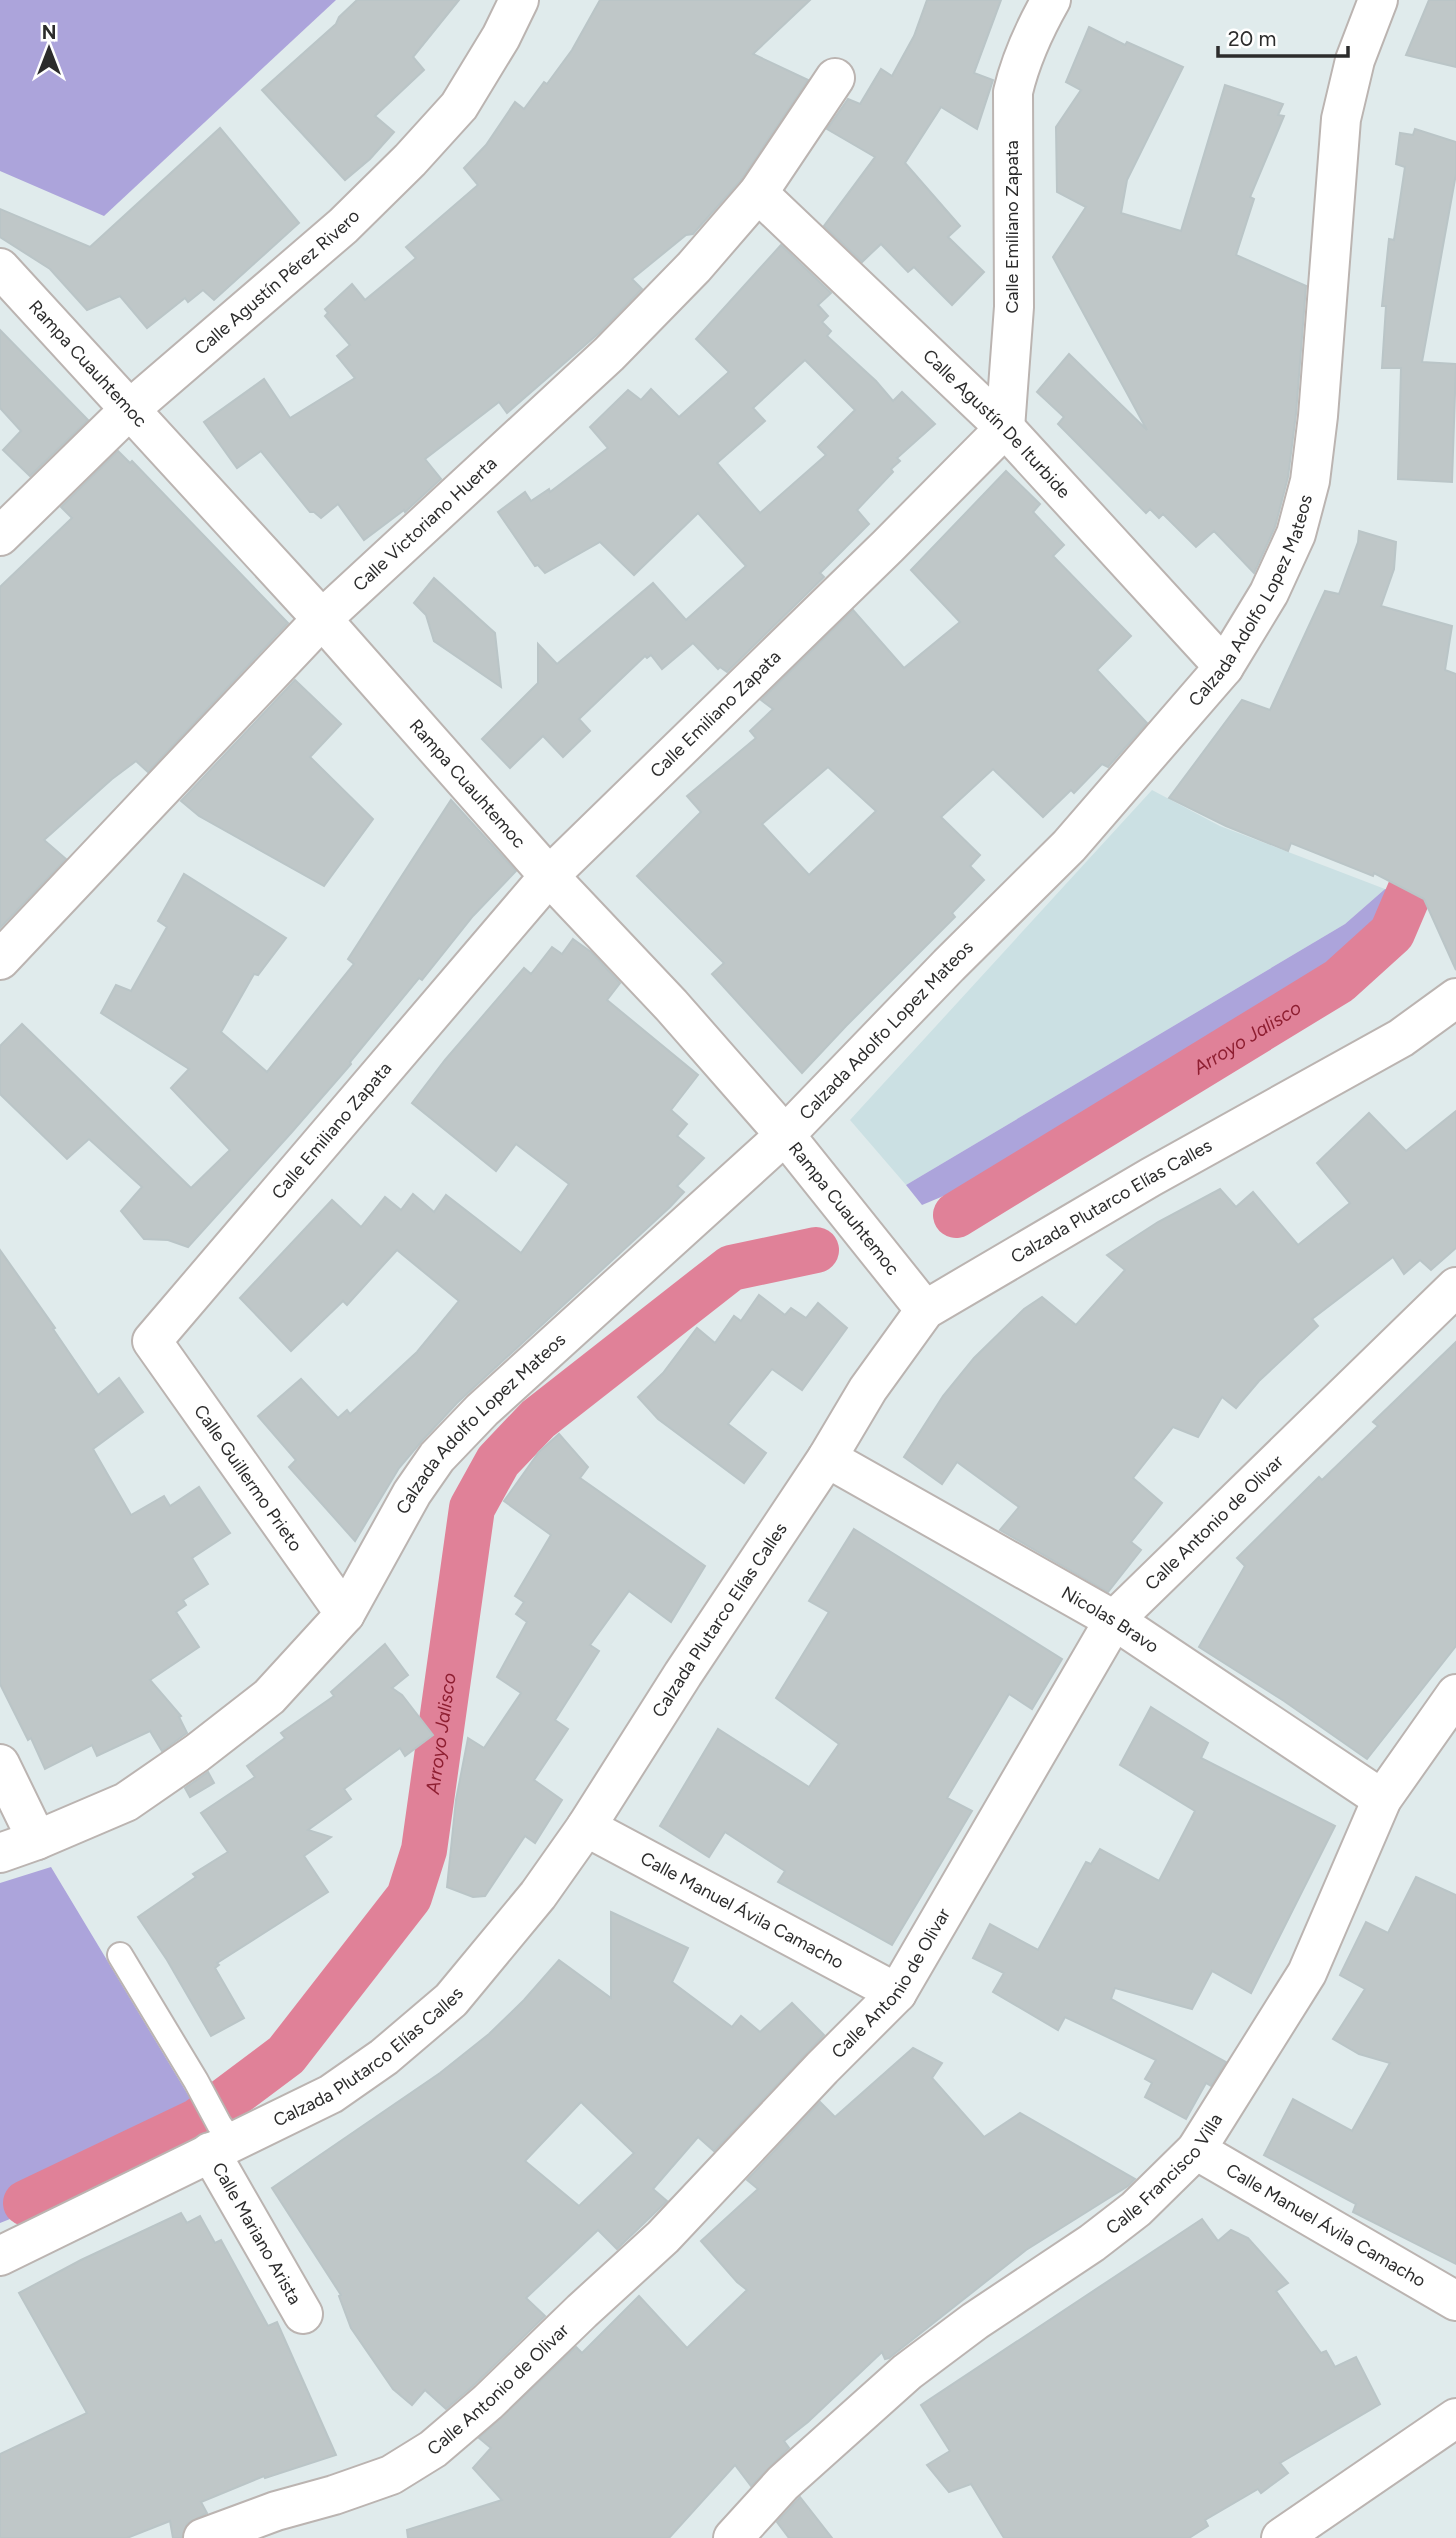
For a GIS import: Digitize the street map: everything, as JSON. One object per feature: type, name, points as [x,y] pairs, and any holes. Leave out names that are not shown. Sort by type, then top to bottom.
[{"type":"street","name":"Calle Agustín Pérez Rivero","points":[[0,536],[129,410],[343,226],[410,160],[459,106],[519,0]]},
{"type":"street","name":"Calle Emiliano Zapata","points":[[152,1341],[548,876],[878,556],[1005,428],[1014,307],[1013,92],[1020,62],[1031,35],[1051,0]]},
{"type":"street","name":"Calzada Adolfo Lopez Mateos","points":[[0,1853],[126,1802],[197,1753],[269,1697],[345,1614],[412,1493],[437,1457],[492,1401],[785,1135],[948,965],[1069,846],[1224,667],[1274,581],[1296,534],[1310,481],[1318,416],[1341,119],[1354,60],[1378,0]]},
{"type":"street","name":"Calle Victoriano Huerta","points":[[0,960],[322,619],[609,354],[694,267],[758,193],[835,78]]},
{"type":"street","name":"Calle Agustín De Iturbide","points":[[758,193],[1005,428],[1224,667]]},
{"type":"street","name":"Rampa Cuauhtemoc","points":[[0,268],[322,619],[548,876],[671,1005],[785,1135],[925,1310]]},
{"type":"street","name":"Calzada Plutarco Elías Calles","points":[[0,2256],[220,2139],[331,2094],[384,2057],[451,2000],[538,1895],[586,1827],[683,1674],[827,1458],[868,1389],[925,1310],[1151,1177],[1401,1038],[1456,998]]},
{"type":"street","name":"Calle Antonio de Olivar","points":[[203,2538],[276,2511],[391,2475],[433,2449],[488,2403],[663,2237],[822,2068],[897,1993],[1114,1620],[1456,1287]]},
{"type":"street","name":"Calle Guillermo Prieto","points":[[152,1341],[345,1614]]},
{"type":"street","name":"Nicolas Bravo","points":[[827,1458],[1114,1620],[1382,1799]]},
{"type":"street","name":"Calle Francisco Villa","points":[[733,2538],[783,2483],[907,2372],[975,2321],[1092,2243],[1136,2209],[1196,2150],[1307,1973],[1382,1799],[1456,1694]]},
{"type":"street","points":[[0,1764],[37,1840]]},
{"type":"street","name":"Calle Manuel Ávila Camacho","points":[[586,1827],[897,1993]]},
{"type":"street","name":"Calle Mariano Arista","points":[[220,2139],[303,2314]]},
{"type":"street","name":"Calle Manuel Ávila Camacho","points":[[1196,2150],[1456,2301]]},
{"type":"street","points":[[1281,2538],[1456,2417]]},
{"type":"lane","points":[[120,1955],[196,2081],[220,2139]]},
{"type":"shaded area","points":[[0,0],[336,0],[104,216],[0,171]]},
{"type":"shaded area","points":[[1152,790],[1220,826],[1385,889],[1345,924],[906,1185],[850,1120]]},
{"type":"shaded area","points":[[1385,889],[1396,893],[1379,929],[1341,962],[953,1192],[922,1205],[906,1185],[1345,924]]},
{"type":"shaded area","points":[[51,1867],[199,2113],[21,2191],[25,2213],[0,2223],[0,1883]]},
{"type":"building","points":[[357,0],[459,0],[413,57],[424,70],[375,116],[394,132],[370,159],[345,180],[262,90],[336,24],[339,17]]},
{"type":"building","points":[[600,0],[810,0],[753,54],[808,80],[741,180],[693,234],[686,235],[632,279],[642,289],[599,333],[507,413],[499,402],[425,459],[441,479],[405,512],[404,510],[364,540],[338,504],[321,518],[310,512],[261,451],[237,468],[204,422],[264,379],[290,418],[355,378],[337,356],[350,345],[325,316],[328,313],[325,309],[352,284],[365,300],[416,258],[406,247],[478,185],[464,168],[486,145],[515,102],[524,109],[544,82],[547,84],[572,50]]},
{"type":"building","points":[[927,0],[1001,0],[974,73],[993,80],[977,129],[941,107],[905,163],[960,226],[948,237],[984,272],[952,305],[914,267],[908,272],[881,244],[862,262],[824,226],[875,157],[827,129],[848,99],[860,104],[881,69],[892,76],[914,36]]},
{"type":"building","points":[[1429,0],[1456,0],[1456,67],[1406,55]]},
{"type":"building","points":[[1089,27],[1125,45],[1127,42],[1183,67],[1127,180],[1121,213],[1181,231],[1225,85],[1283,104],[1278,115],[1284,116],[1250,197],[1254,199],[1236,255],[1306,286],[1288,477],[1275,527],[1254,573],[1214,531],[1196,547],[1163,514],[1159,518],[1150,509],[1146,513],[1058,424],[1064,417],[1037,392],[1069,354],[1147,430],[1053,257],[1086,207],[1057,192],[1056,127],[1081,90],[1066,82]]},
{"type":"building","points":[[220,128],[299,223],[214,300],[203,290],[188,302],[185,298],[147,328],[120,296],[87,310],[50,269],[0,237],[0,209],[90,247]]},
{"type":"building","points":[[1415,129],[1456,142],[1456,174],[1422,362],[1456,364],[1452,482],[1398,479],[1401,368],[1382,368],[1386,306],[1382,306],[1389,239],[1394,240],[1405,167],[1396,164],[1400,133],[1413,135]]},
{"type":"building","points":[[781,245],[831,293],[818,305],[828,316],[822,322],[831,331],[827,336],[876,381],[893,401],[902,392],[935,424],[897,458],[900,461],[891,469],[893,472],[857,510],[869,524],[820,573],[824,577],[727,672],[720,667],[718,669],[693,643],[662,669],[651,655],[647,658],[645,656],[579,719],[590,731],[563,757],[543,736],[510,768],[482,739],[538,683],[538,644],[557,664],[653,583],[686,620],[746,566],[698,513],[634,575],[600,542],[545,573],[538,565],[535,566],[498,512],[525,492],[531,501],[549,489],[550,492],[608,448],[590,427],[628,390],[641,400],[651,389],[679,417],[729,372],[696,339]],"holes":[[[805,360],[855,410],[818,447],[826,455],[760,513],[717,463],[765,421],[753,408]]]},
{"type":"building","points":[[0,330],[88,420],[30,476],[3,450],[21,431],[0,408]]},
{"type":"building","points":[[118,451],[130,463],[132,461],[288,623],[148,772],[136,761],[44,840],[66,859],[0,928],[0,587],[72,518],[61,507]]},
{"type":"building","points":[[1006,471],[1040,504],[1033,512],[1064,545],[1053,556],[1131,636],[1097,670],[1147,723],[1108,767],[1102,764],[1074,793],[1071,790],[1043,817],[993,769],[941,817],[980,855],[970,866],[984,880],[952,913],[955,917],[802,1073],[712,974],[724,963],[637,876],[701,812],[687,796],[756,738],[750,731],[773,709],[761,700],[853,610],[904,668],[960,622],[911,570]],"holes":[[[828,767],[876,811],[809,875],[762,824]]]},
{"type":"building","points":[[1359,531],[1396,542],[1394,569],[1381,606],[1452,626],[1445,670],[1456,674],[1456,970],[1424,899],[1374,873],[1373,876],[1291,843],[1288,851],[1226,826],[1169,798],[1242,700],[1270,710],[1325,591],[1339,594],[1358,542]]},
{"type":"building","points":[[434,578],[495,633],[501,687],[434,641],[426,615],[414,603]]},
{"type":"building","points":[[295,680],[341,724],[310,757],[373,819],[324,886],[199,816],[181,801]]},
{"type":"building","points":[[451,800],[516,871],[473,916],[422,980],[419,978],[351,1064],[188,1247],[168,1240],[144,1239],[121,1211],[142,1187],[89,1139],[67,1159],[0,1094],[0,1046],[22,1024],[191,1188],[230,1150],[171,1088],[189,1069],[101,1013],[116,985],[131,991],[167,927],[158,921],[184,874],[286,938],[258,975],[254,974],[221,1032],[267,1072],[354,964],[348,959]]},
{"type":"building","points":[[573,939],[591,952],[620,983],[607,1000],[698,1075],[671,1110],[687,1124],[677,1136],[704,1158],[677,1186],[684,1192],[670,1207],[457,1403],[421,1442],[399,1468],[355,1541],[289,1467],[296,1460],[258,1416],[301,1379],[338,1418],[347,1410],[350,1414],[417,1352],[459,1301],[397,1250],[347,1305],[343,1301],[291,1351],[240,1298],[332,1200],[361,1227],[385,1197],[401,1210],[413,1194],[434,1212],[446,1195],[521,1253],[569,1184],[516,1144],[496,1171],[412,1103],[524,968],[531,974],[552,947],[562,954]]},
{"type":"building","points":[[1456,1111],[1456,1248],[1431,1270],[1420,1260],[1404,1274],[1393,1257],[1312,1319],[1318,1326],[1259,1381],[1236,1408],[1222,1397],[1198,1437],[1173,1427],[1133,1478],[1162,1503],[1131,1542],[1141,1550],[1108,1592],[1000,1530],[1019,1507],[957,1462],[942,1484],[904,1457],[943,1396],[974,1358],[1024,1309],[1042,1297],[1076,1325],[1125,1270],[1107,1255],[1158,1222],[1220,1189],[1236,1207],[1253,1192],[1298,1245],[1350,1203],[1317,1163],[1369,1113],[1406,1151]]},
{"type":"building","points":[[0,1250],[98,1395],[119,1378],[143,1412],[93,1449],[131,1515],[164,1496],[170,1506],[199,1487],[230,1533],[192,1558],[208,1584],[183,1600],[186,1605],[176,1612],[199,1647],[150,1680],[181,1716],[179,1717],[187,1733],[162,1751],[150,1731],[97,1756],[92,1745],[45,1769],[31,1738],[28,1740],[0,1684]]},
{"type":"building","points":[[759,1295],[785,1315],[791,1308],[806,1318],[818,1303],[847,1328],[802,1390],[772,1369],[728,1424],[766,1453],[744,1483],[658,1419],[638,1397],[663,1373],[697,1328],[715,1343],[734,1316],[741,1321]]},
{"type":"building","points":[[1456,1342],[1456,1646],[1367,1759],[1284,1701],[1199,1647],[1245,1566],[1237,1558],[1319,1477],[1322,1480],[1378,1426],[1373,1422]]},
{"type":"building","points":[[559,1434],[588,1467],[580,1478],[705,1566],[671,1622],[629,1591],[590,1645],[599,1651],[555,1720],[568,1729],[534,1780],[562,1800],[535,1843],[525,1836],[485,1896],[473,1897],[447,1887],[456,1800],[468,1738],[484,1748],[521,1693],[497,1677],[527,1622],[516,1614],[524,1602],[515,1596],[551,1535],[504,1501],[539,1452]]},
{"type":"building","points":[[854,1529],[1062,1659],[1032,1709],[1009,1694],[947,1798],[972,1811],[892,1945],[778,1882],[785,1871],[725,1832],[709,1857],[660,1826],[718,1729],[809,1787],[839,1744],[776,1698],[829,1612],[809,1601]]},
{"type":"building","points":[[385,1644],[408,1675],[392,1688],[402,1695],[433,1735],[405,1756],[400,1748],[344,1789],[351,1799],[308,1830],[331,1837],[304,1856],[328,1892],[217,1963],[219,1965],[215,1968],[244,2018],[211,2036],[167,1960],[138,1917],[196,1877],[193,1874],[228,1852],[201,1813],[255,1777],[247,1766],[285,1738],[281,1733],[334,1696],[331,1692]]},
{"type":"building","points":[[1151,1707],[1208,1743],[1201,1758],[1335,1826],[1251,1993],[1212,1971],[1192,2009],[1115,1988],[1111,1999],[1226,2062],[1211,2086],[1206,2083],[1186,2119],[1145,2097],[1152,2083],[1145,2079],[1156,2060],[1065,2017],[1058,2030],[993,1992],[1004,1973],[973,1958],[990,1924],[1038,1950],[1086,1862],[1091,1864],[1100,1849],[1159,1881],[1195,1811],[1120,1765]]},
{"type":"building","points":[[208,1772],[214,1783],[190,1797],[185,1788]]},
{"type":"building","points":[[1416,1877],[1456,1895],[1456,2264],[1353,2212],[1356,2204],[1264,2155],[1293,2099],[1352,2131],[1390,2063],[1359,2054],[1333,2039],[1365,1989],[1340,1975],[1366,1922],[1388,1933]]},
{"type":"building","points":[[611,1912],[688,1948],[672,1982],[732,2027],[741,2016],[760,2032],[792,2003],[824,2035],[714,2151],[698,2137],[653,2189],[667,2201],[617,2249],[598,2230],[526,2298],[545,2316],[473,2386],[446,2409],[425,2390],[412,2405],[393,2389],[351,2328],[339,2296],[341,2295],[272,2188],[440,2073],[489,2034],[559,1960],[611,1998]],"holes":[[[581,2102],[634,2153],[579,2206],[525,2161]]]},
{"type":"building","points":[[913,2048],[942,2063],[932,2078],[984,2137],[1020,2113],[1135,2179],[1026,2250],[889,2358],[885,2359],[882,2352],[784,2441],[789,2448],[751,2486],[735,2465],[669,2538],[408,2538],[407,2530],[502,2500],[473,2468],[491,2448],[479,2438],[576,2347],[582,2353],[639,2296],[687,2348],[747,2290],[701,2241],[758,2189],[747,2180],[820,2102],[835,2117]]},
{"type":"building","points":[[181,2213],[187,2223],[200,2216],[215,2243],[221,2240],[268,2326],[277,2322],[336,2455],[265,2478],[264,2476],[201,2502],[207,2513],[187,2524],[182,2538],[173,2538],[170,2521],[127,2538],[0,2538],[0,2454],[87,2413],[19,2293],[81,2260]]},
{"type":"building","points":[[1202,2219],[1218,2241],[1231,2230],[1248,2238],[1288,2283],[1276,2291],[1321,2353],[1326,2351],[1335,2367],[1356,2357],[1380,2404],[1280,2463],[1288,2473],[1261,2493],[1258,2489],[1205,2520],[1208,2526],[1189,2538],[1004,2538],[971,2484],[949,2492],[927,2465],[950,2451],[921,2405]]},
{"type":"building","points":[[800,2497],[832,2538],[789,2538],[777,2522]]},
{"type":"waterway","name":"Arroyo Jalisco","points":[[956,1215],[1339,981],[1392,933],[1456,783]]},
{"type":"waterway","name":"Arroyo Jalisco","points":[[26,2203],[198,2121],[286,2055],[409,1897],[424,1850],[472,1508],[498,1461],[538,1419],[731,1268],[816,1250]]}]
